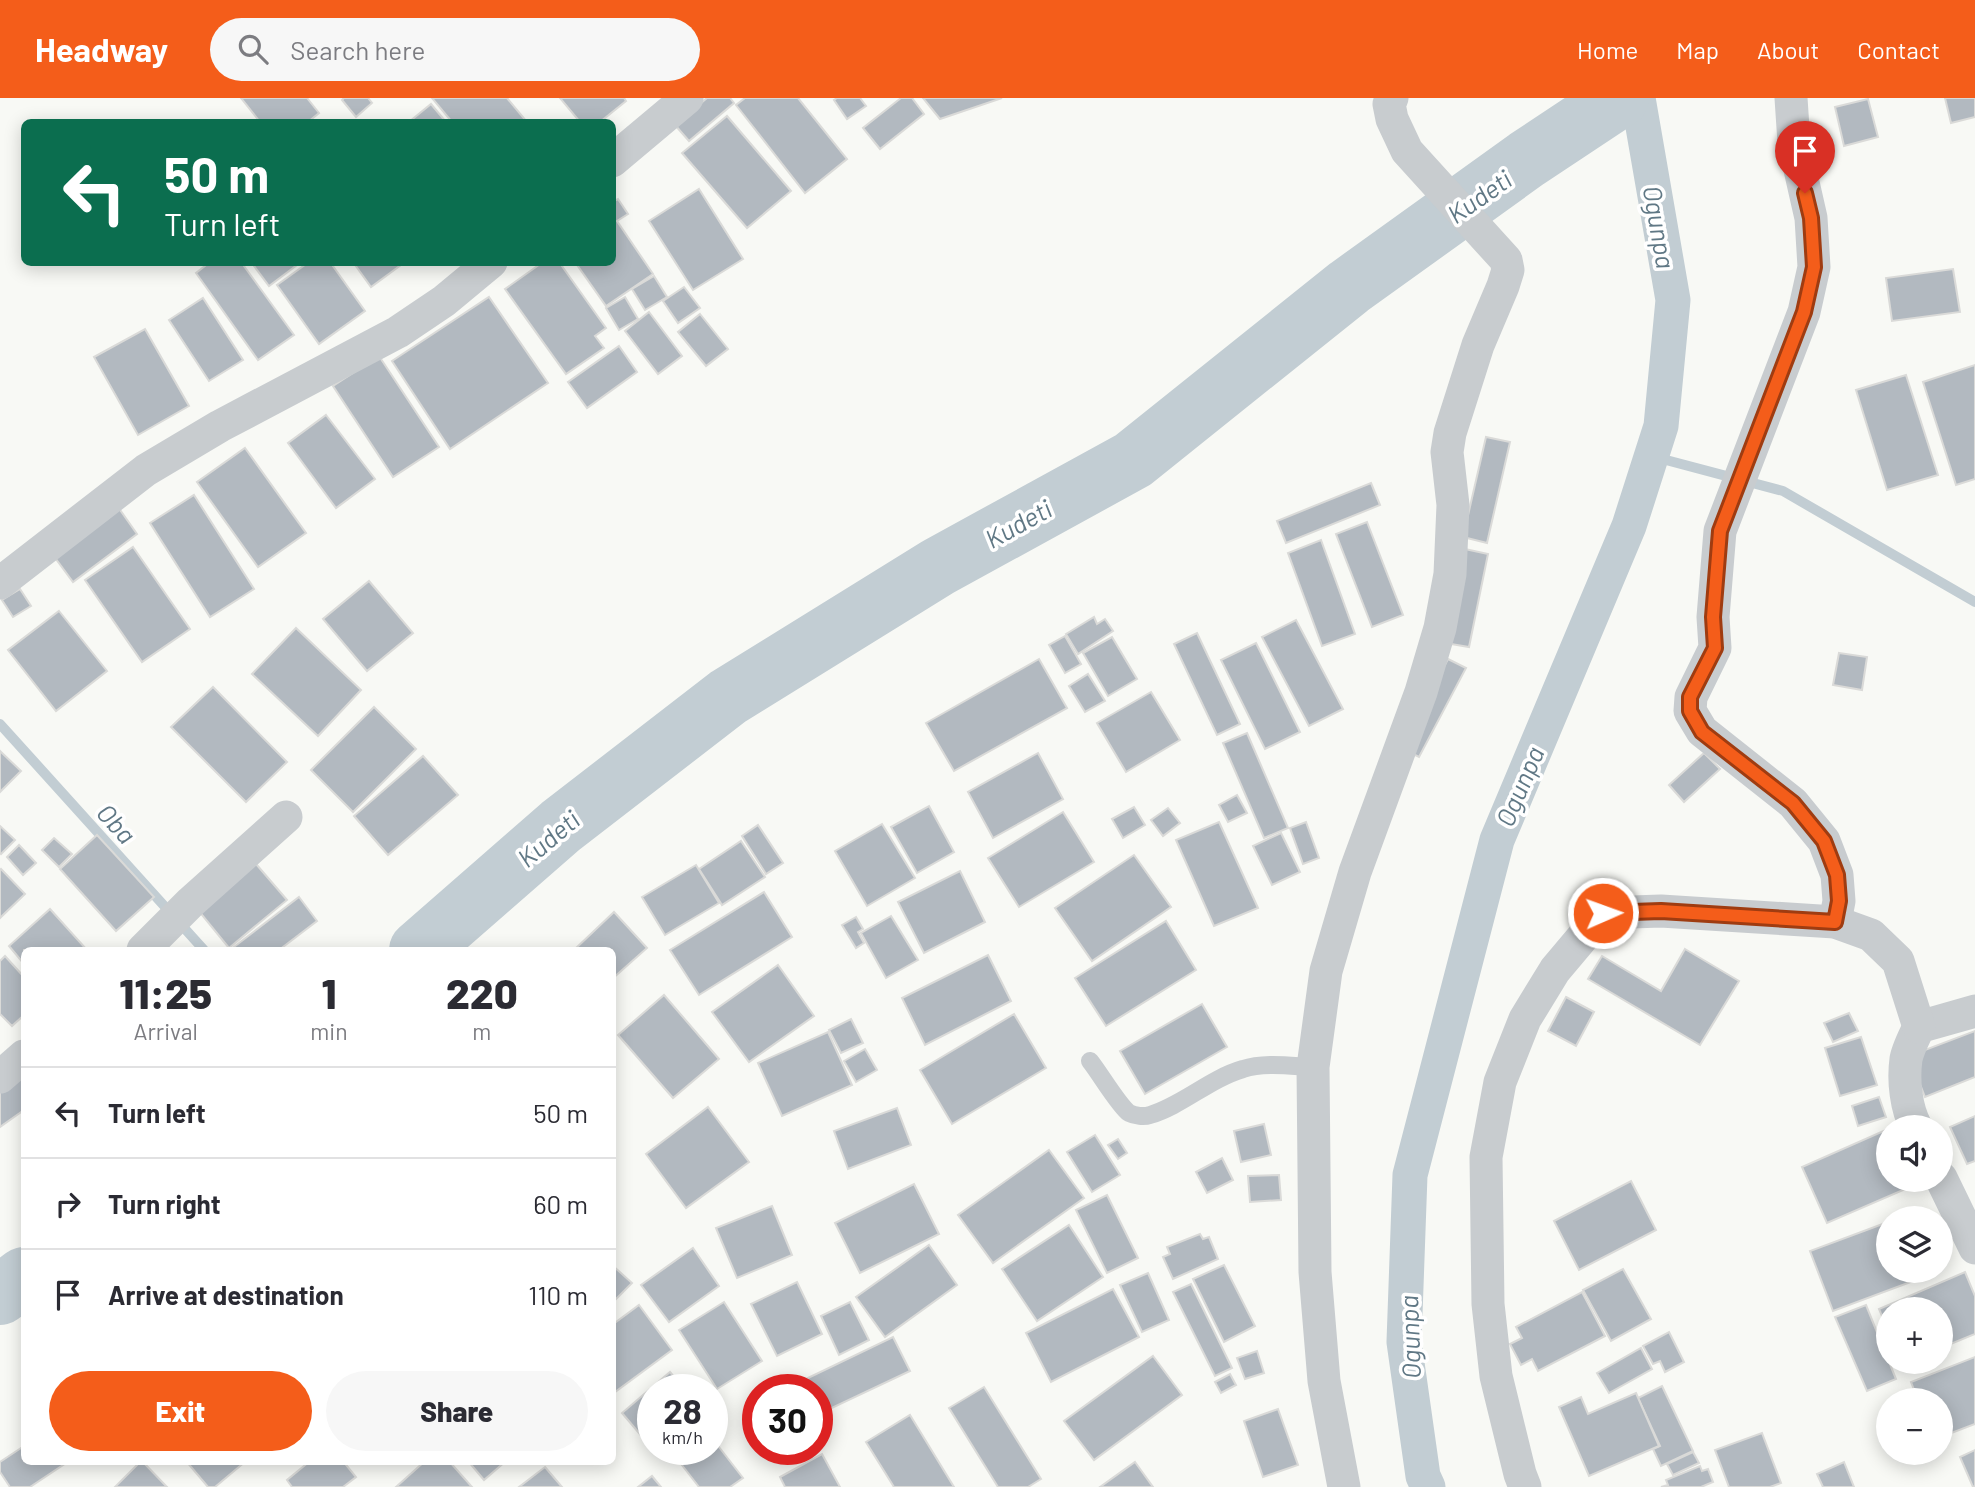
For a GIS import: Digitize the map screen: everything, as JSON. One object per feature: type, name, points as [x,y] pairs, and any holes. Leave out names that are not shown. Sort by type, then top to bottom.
[{"type":"street","points":[[1344,1487],[1324,1381],[1315,1272],[1313,1067],[1326,971],[1351,884],[1421,692],[1440,628],[1450,574],[1453,505],[1447,452],[1478,345],[1508,270],[1506,260],[1406,151],[1392,119],[1389,104],[1392,98]]},
{"type":"street","points":[[1791,98],[1794,144],[1811,218],[1814,267],[1804,312],[1720,531],[1713,617],[1715,648],[1690,697],[1690,711],[1702,732],[1793,803],[1824,841],[1837,875],[1839,901],[1835,922]]},
{"type":"street","points":[[616,157],[673,102]]},
{"type":"street","points":[[0,583],[146,470],[220,426],[398,332],[444,302],[486,266]]},
{"type":"street","points":[[146,947],[191,902],[286,817]]},
{"type":"street","points":[[1525,1487],[1496,1376],[1488,1304],[1486,1157],[1500,1082],[1525,1019],[1555,970],[1603,913],[1661,911],[1835,922],[1871,935],[1898,961],[1919,1027],[1906,1056],[1905,1076],[1910,1115]]},
{"type":"street","points":[[1919,1027],[1975,1011]]},
{"type":"street","points":[[0,1077],[21,1059]]},
{"type":"street","points":[[1948,1192],[1975,1248]]},
{"type":"lane","points":[[1090,1061],[1128,1112],[1139,1116],[1161,1111],[1223,1076],[1245,1068],[1313,1067]]},
{"type":"building","points":[[241,98],[307,98],[319,113],[312,119],[258,119]]},
{"type":"building","points":[[368,98],[372,103],[356,117],[342,100]]},
{"type":"building","points":[[432,98],[507,98],[524,119],[450,119]]},
{"type":"building","points":[[560,98],[624,98],[626,101],[604,119],[578,119]]},
{"type":"building","points":[[707,98],[730,98],[734,103],[689,141],[675,125]]},
{"type":"building","points":[[745,98],[798,98],[847,159],[805,193],[736,105]]},
{"type":"building","points":[[860,98],[866,106],[847,119],[834,100]]},
{"type":"building","points":[[901,98],[912,98],[924,114],[880,149],[863,128]]},
{"type":"building","points":[[923,98],[1002,98],[940,119]]},
{"type":"building","points":[[1945,98],[1975,98],[1975,117],[1951,123]]},
{"type":"building","points":[[1868,99],[1878,137],[1844,146],[1835,107]]},
{"type":"building","points":[[431,104],[444,119],[413,119]]},
{"type":"building","points":[[727,116],[791,191],[747,228],[682,153]]},
{"type":"building","points":[[699,189],[743,259],[693,290],[649,221]]},
{"type":"building","points":[[618,199],[628,214],[617,221],[653,274],[606,306],[578,266],[616,266],[616,200]]},
{"type":"building","points":[[205,266],[244,266],[294,335],[258,360],[196,273]]},
{"type":"building","points":[[254,266],[296,266],[269,286]]},
{"type":"building","points":[[303,266],[333,266],[365,311],[319,344],[277,285]]},
{"type":"building","points":[[356,266],[400,266],[371,287]]},
{"type":"building","points":[[537,266],[562,266],[606,328],[595,336],[604,348],[566,374],[505,289]]},
{"type":"building","points":[[1953,269],[1960,312],[1892,321],[1886,278]]},
{"type":"building","points":[[654,276],[667,297],[645,310],[632,289]]},
{"type":"building","points":[[684,287],[700,308],[678,323],[663,301]]},
{"type":"building","points":[[489,297],[548,383],[450,449],[392,361]]},
{"type":"building","points":[[625,297],[638,319],[619,330],[606,308]]},
{"type":"building","points":[[203,298],[243,360],[209,381],[169,320]]},
{"type":"building","points":[[649,312],[682,356],[658,374],[625,331]]},
{"type":"building","points":[[700,314],[728,349],[706,366],[678,332]]},
{"type":"building","points":[[145,329],[189,406],[138,435],[94,357]]},
{"type":"building","points":[[619,346],[637,372],[587,408],[568,382]]},
{"type":"building","points":[[379,356],[439,447],[393,477],[333,386]]},
{"type":"building","points":[[1975,365],[1975,479],[1956,485],[1923,382]]},
{"type":"building","points":[[1906,375],[1938,475],[1887,490],[1856,390]]},
{"type":"building","points":[[326,415],[375,479],[336,508],[288,443]]},
{"type":"building","points":[[1486,437],[1510,442],[1487,543],[1463,537]]},
{"type":"building","points":[[245,448],[306,533],[258,567],[197,482]]},
{"type":"building","points":[[1371,483],[1380,505],[1286,543],[1277,521]]},
{"type":"building","points":[[194,495],[254,589],[210,617],[150,523]]},
{"type":"building","points":[[118,507],[137,534],[73,582],[53,555]]},
{"type":"building","points":[[1367,522],[1403,615],[1372,627],[1336,534]]},
{"type":"building","points":[[1321,540],[1355,634],[1322,646],[1288,553]]},
{"type":"building","points":[[133,547],[190,629],[142,662],[85,580]]},
{"type":"building","points":[[1465,549],[1488,554],[1469,647],[1445,643]]},
{"type":"building","points":[[369,581],[413,633],[367,671],[323,619]]},
{"type":"building","points":[[20,589],[31,606],[13,617],[2,600]]},
{"type":"building","points":[[59,611],[107,671],[56,711],[8,650]]},
{"type":"building","points":[[1094,617],[1097,624],[1105,619],[1113,631],[1078,654],[1066,634]]},
{"type":"building","points":[[1296,620],[1343,709],[1309,726],[1262,637]]},
{"type":"building","points":[[296,628],[361,690],[318,736],[252,674]]},
{"type":"building","points":[[1197,633],[1240,724],[1217,735],[1174,644]]},
{"type":"building","points":[[1065,636],[1081,664],[1065,673],[1049,645]]},
{"type":"building","points":[[1112,637],[1137,679],[1108,696],[1083,653]]},
{"type":"building","points":[[1256,643],[1300,732],[1265,749],[1221,660]]},
{"type":"building","points":[[1839,653],[1867,657],[1862,690],[1833,685]]},
{"type":"building","points":[[1039,659],[1067,708],[954,771],[926,723]]},
{"type":"building","points":[[1448,659],[1466,668],[1419,757],[1401,748]]},
{"type":"building","points":[[1088,674],[1105,701],[1085,712],[1069,686]]},
{"type":"building","points":[[213,687],[287,762],[246,802],[171,727]]},
{"type":"building","points":[[1151,692],[1180,740],[1126,772],[1097,723]]},
{"type":"building","points":[[374,707],[416,749],[353,812],[311,770]]},
{"type":"building","points":[[1247,733],[1288,828],[1264,838],[1223,743]]},
{"type":"building","points":[[0,751],[21,771],[0,792]]},
{"type":"building","points":[[1038,753],[1063,799],[993,838],[968,792]]},
{"type":"building","points":[[1704,753],[1720,769],[1684,802],[1669,785]]},
{"type":"building","points":[[423,756],[458,795],[388,855],[354,816]]},
{"type":"building","points":[[1237,795],[1247,813],[1228,822],[1219,805]]},
{"type":"building","points":[[929,806],[954,852],[917,873],[891,827]]},
{"type":"building","points":[[1134,807],[1145,825],[1123,838],[1112,819]]},
{"type":"building","points":[[1168,808],[1180,823],[1163,836],[1151,820]]},
{"type":"building","points":[[1063,812],[1094,862],[1019,907],[988,858]]},
{"type":"building","points":[[1219,822],[1258,908],[1214,926],[1176,840]]},
{"type":"building","points":[[1306,822],[1319,858],[1303,864],[1290,828]]},
{"type":"building","points":[[882,824],[915,878],[867,906],[835,851]]},
{"type":"building","points":[[758,825],[783,863],[766,874],[742,836]]},
{"type":"building","points":[[0,826],[15,840],[1,854],[0,853]]},
{"type":"building","points":[[1281,833],[1300,872],[1272,885],[1253,846]]},
{"type":"building","points":[[97,835],[154,897],[116,931],[60,869]]},
{"type":"building","points":[[54,838],[72,854],[59,867],[42,850]]},
{"type":"building","points":[[741,841],[765,877],[722,905],[699,869]]},
{"type":"building","points":[[19,845],[36,863],[23,875],[7,857]]},
{"type":"building","points":[[1134,855],[1171,907],[1092,961],[1055,908]]},
{"type":"building","points":[[250,857],[287,900],[230,947],[193,904]]},
{"type":"building","points":[[696,865],[719,903],[665,935],[642,897]]},
{"type":"building","points":[[0,870],[25,894],[0,918]]},
{"type":"building","points":[[960,871],[985,922],[924,953],[898,902]]},
{"type":"building","points":[[764,892],[792,937],[699,995],[670,950]]},
{"type":"building","points":[[299,897],[317,921],[283,947],[234,947]]},
{"type":"building","points":[[50,909],[84,947],[21,947],[21,960],[9,946]]},
{"type":"building","points":[[614,912],[647,948],[616,975],[616,947],[577,947]]},
{"type":"building","points":[[891,916],[918,960],[886,978],[861,933]]},
{"type":"building","points":[[856,917],[863,929],[858,932],[864,943],[856,948],[842,925]]},
{"type":"building","points":[[1166,921],[1196,970],[1106,1026],[1075,978]]},
{"type":"building","points":[[1685,949],[1739,981],[1700,1045],[1588,979],[1602,956],[1661,991]]},
{"type":"building","points":[[988,955],[1011,1001],[925,1045],[902,998]]},
{"type":"building","points":[[5,956],[21,974],[21,1018],[12,1026],[0,1014],[0,961]]},
{"type":"building","points":[[778,965],[814,1016],[749,1062],[712,1012]]},
{"type":"building","points":[[664,995],[719,1059],[673,1098],[618,1035]]},
{"type":"building","points":[[1566,997],[1594,1012],[1576,1046],[1548,1031]]},
{"type":"building","points":[[1202,1004],[1227,1047],[1145,1094],[1120,1051]]},
{"type":"building","points":[[1849,1013],[1858,1031],[1833,1042],[1824,1023]]},
{"type":"building","points":[[1014,1014],[1046,1068],[952,1124],[920,1070]]},
{"type":"building","points":[[851,1019],[863,1043],[841,1053],[829,1030]]},
{"type":"building","points":[[1975,1031],[1975,1077],[1925,1097],[1909,1056]]},
{"type":"building","points":[[828,1032],[852,1085],[782,1116],[758,1063]]},
{"type":"building","points":[[1861,1037],[1877,1085],[1840,1096],[1825,1048]]},
{"type":"building","points":[[865,1049],[877,1070],[856,1082],[844,1061]]},
{"type":"building","points":[[21,1071],[21,1112],[0,1127],[0,1086]]},
{"type":"building","points":[[1879,1097],[1885,1115],[1876,1115],[1876,1120],[1858,1126],[1852,1106]]},
{"type":"building","points":[[708,1107],[749,1162],[686,1208],[646,1154]]},
{"type":"building","points":[[897,1108],[911,1145],[848,1169],[834,1131]]},
{"type":"building","points":[[1975,1116],[1975,1161],[1967,1164],[1953,1134],[1953,1126]]},
{"type":"building","points":[[1264,1124],[1271,1155],[1241,1162],[1234,1131]]},
{"type":"building","points":[[1876,1134],[1876,1192],[1899,1192],[1827,1223],[1802,1167]]},
{"type":"building","points":[[1095,1135],[1120,1175],[1092,1192],[1067,1152]]},
{"type":"building","points":[[1118,1139],[1127,1153],[1118,1159],[1108,1145]]},
{"type":"building","points":[[1049,1150],[1084,1198],[993,1263],[958,1215]]},
{"type":"building","points":[[1222,1158],[1233,1180],[1207,1193],[1196,1172]]},
{"type":"building","points":[[1279,1175],[1281,1200],[1250,1202],[1248,1176]]},
{"type":"building","points":[[1631,1181],[1656,1230],[1579,1270],[1554,1221]]},
{"type":"building","points":[[914,1184],[939,1234],[860,1273],[835,1223]]},
{"type":"building","points":[[1107,1195],[1138,1258],[1107,1273],[1076,1210]]},
{"type":"building","points":[[772,1206],[792,1255],[737,1278],[716,1228]]},
{"type":"building","points":[[1069,1225],[1103,1277],[1037,1321],[1002,1269]]},
{"type":"building","points":[[1876,1226],[1876,1283],[1908,1283],[1833,1311],[1810,1251]]},
{"type":"building","points":[[1200,1234],[1203,1239],[1209,1237],[1218,1259],[1173,1279],[1163,1257],[1170,1254],[1167,1247]]},
{"type":"building","points":[[929,1245],[957,1285],[885,1337],[856,1297]]},
{"type":"building","points":[[693,1248],[719,1286],[669,1322],[641,1285]]},
{"type":"building","points":[[1224,1265],[1255,1326],[1224,1342],[1193,1279]]},
{"type":"building","points":[[616,1269],[632,1283],[616,1299]]},
{"type":"building","points":[[1623,1269],[1651,1319],[1611,1341],[1583,1290]]},
{"type":"building","points":[[1965,1272],[1975,1296],[1975,1334],[1953,1343],[1953,1297],[1907,1297],[1939,1283],[1953,1283],[1953,1277]]},
{"type":"building","points":[[1148,1273],[1169,1320],[1142,1332],[1120,1285]]},
{"type":"building","points":[[797,1282],[822,1334],[777,1356],[751,1304]]},
{"type":"building","points":[[1191,1284],[1232,1368],[1215,1376],[1173,1292]]},
{"type":"building","points":[[1113,1289],[1139,1337],[1051,1382],[1026,1333]]},
{"type":"building","points":[[1582,1292],[1605,1336],[1538,1371],[1532,1359],[1521,1365],[1510,1344],[1522,1338],[1516,1327]]},
{"type":"building","points":[[724,1302],[762,1361],[728,1382],[728,1374],[707,1374],[679,1330]]},
{"type":"building","points":[[850,1302],[869,1340],[839,1355],[821,1316]]},
{"type":"building","points":[[639,1305],[672,1350],[616,1391],[616,1322]]},
{"type":"building","points":[[1866,1305],[1876,1330],[1876,1374],[1894,1374],[1896,1379],[1867,1391],[1835,1317]]},
{"type":"building","points":[[1669,1332],[1684,1362],[1665,1372],[1660,1361],[1653,1364],[1643,1346]]},
{"type":"building","points":[[893,1337],[910,1371],[833,1407],[833,1374],[816,1374]]},
{"type":"building","points":[[1641,1348],[1652,1369],[1609,1393],[1597,1373]]},
{"type":"building","points":[[1257,1351],[1264,1373],[1245,1379],[1237,1358]]},
{"type":"building","points":[[1153,1356],[1182,1395],[1094,1460],[1064,1421]]},
{"type":"building","points":[[1975,1357],[1975,1424],[1953,1432],[1953,1388],[1913,1388],[1911,1382],[1931,1374],[1953,1374],[1953,1366]]},
{"type":"building","points":[[1230,1374],[1236,1385],[1221,1393],[1215,1382]]},
{"type":"building","points":[[1662,1386],[1693,1451],[1661,1466],[1653,1449],[1660,1446],[1638,1398]]},
{"type":"building","points":[[984,1387],[1041,1479],[1028,1487],[998,1487],[949,1408]]},
{"type":"building","points":[[1636,1393],[1659,1446],[1589,1476],[1559,1407],[1581,1397],[1588,1414]]},
{"type":"building","points":[[637,1400],[637,1431],[622,1413]]},
{"type":"building","points":[[1278,1409],[1298,1465],[1263,1477],[1244,1421]]},
{"type":"building","points":[[910,1415],[954,1487],[894,1487],[866,1442]]},
{"type":"building","points":[[1762,1433],[1781,1483],[1770,1487],[1729,1487],[1715,1450]]},
{"type":"building","points":[[21,1448],[21,1465],[63,1465],[30,1487],[10,1487],[0,1472],[0,1462]]},
{"type":"building","points":[[1975,1450],[1975,1486],[1973,1487],[1960,1457]]},
{"type":"building","points":[[1693,1452],[1699,1463],[1673,1475],[1667,1464]]},
{"type":"building","points":[[728,1459],[743,1478],[730,1487],[699,1487],[682,1465],[728,1465]]},
{"type":"building","points":[[1135,1462],[1153,1487],[1100,1487]]},
{"type":"building","points":[[1844,1462],[1854,1487],[1823,1487],[1817,1474]]},
{"type":"building","points":[[137,1465],[146,1465],[167,1487],[115,1487]]},
{"type":"building","points":[[189,1465],[241,1465],[215,1487],[208,1487]]},
{"type":"building","points":[[305,1465],[346,1465],[356,1477],[343,1487],[292,1487],[287,1480]]},
{"type":"building","points":[[421,1465],[453,1465],[472,1487],[396,1487]]},
{"type":"building","points":[[471,1465],[501,1465],[484,1480]]},
{"type":"building","points":[[802,1465],[828,1465],[840,1487],[785,1487],[780,1477]]},
{"type":"building","points":[[1700,1466],[1702,1471],[1708,1469],[1713,1482],[1701,1487],[1661,1487],[1668,1485],[1666,1480]]},
{"type":"building","points":[[545,1467],[562,1487],[519,1487]]},
{"type":"building","points":[[652,1476],[661,1487],[638,1487]]},
{"type":"waterway","name":"Kudeti","points":[[422,947],[561,826],[728,697],[938,567],[1133,460],[1349,287],[1527,159],[1619,98]]},
{"type":"waterway","name":"Ogunpa","points":[[1428,1487],[1423,1476],[1404,1342],[1410,1175],[1497,840],[1629,526],[1661,426],[1673,300],[1638,98]]},
{"type":"waterway","points":[[1651,456],[1783,491],[1975,602]]},
{"type":"waterway","name":"Oba","points":[[0,724],[201,947]]},
{"type":"waterway","name":"Kudeti","points":[[0,1295],[21,1279]]},
{"type":"route","points":[[1603,913],[1661,911],[1835,922],[1839,901],[1837,875],[1824,841],[1793,803],[1702,732],[1690,711],[1690,697],[1715,648],[1713,617],[1720,531],[1804,312],[1814,267],[1811,218],[1805,193]]}]
